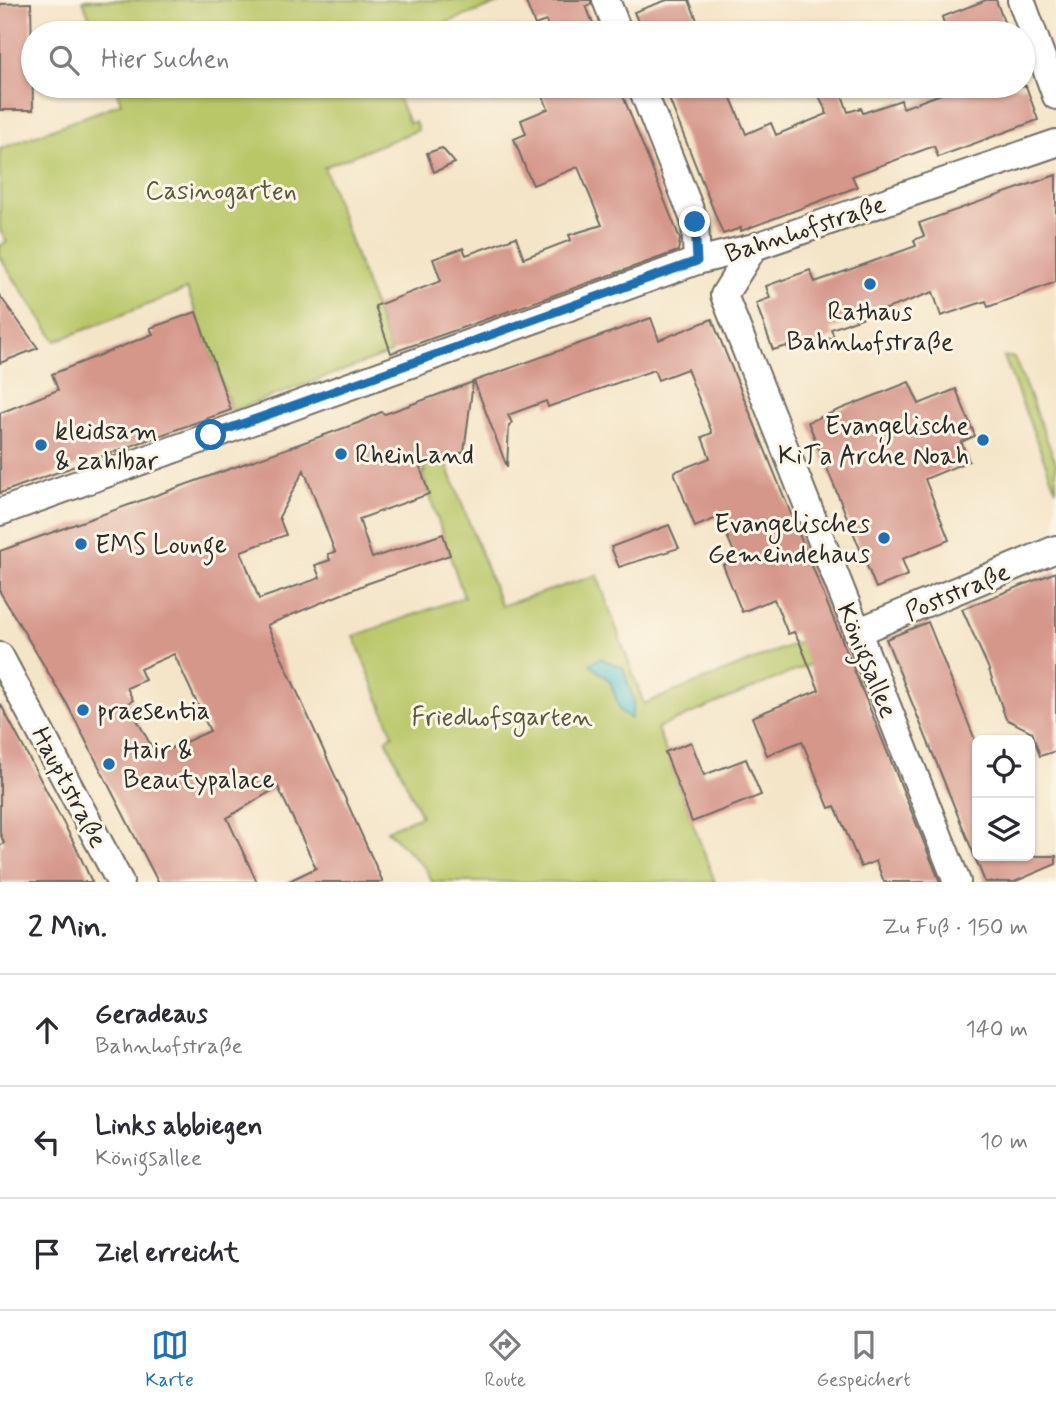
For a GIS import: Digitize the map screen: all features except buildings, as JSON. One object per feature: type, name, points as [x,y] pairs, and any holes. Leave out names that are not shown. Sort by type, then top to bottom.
[{"type":"street","points":[[606,0],[614,21]]},
{"type":"street","points":[[1021,0],[1029,21]]},
{"type":"street","points":[[1035,38],[1056,96]]},
{"type":"street","points":[[645,98],[695,222],[697,261]]},
{"type":"street","name":"Bahnhofstraße","points":[[0,512],[697,261],[754,247],[1056,143]]},
{"type":"street","name":"Königsallee","points":[[754,247],[724,295],[957,882]]},
{"type":"street","name":"Poststraße","points":[[857,632],[1056,549]]},
{"type":"street","name":"Hauptstraße","points":[[0,656],[8,689],[120,882]]},
{"type":"green space","points":[[83,0],[508,0],[451,21],[91,21]]},
{"type":"green space","name":"Casinogarten","points":[[119,98],[398,98],[409,123],[415,122],[418,130],[324,167],[391,353],[232,411],[187,289],[56,341],[0,258],[0,246],[7,241],[0,231],[0,149],[121,103]]},
{"type":"green space","points":[[1004,357],[1014,357],[1056,463],[1056,490]]},
{"type":"green space","name":"Friedhofsgarten","points":[[439,444],[501,606],[597,575],[644,704],[836,627],[845,650],[657,728],[715,882],[432,882],[426,869],[387,830],[421,816],[386,739],[393,735],[354,636],[464,597],[422,473],[425,472],[418,451]]},
{"type":"water","points":[[600,658],[623,668],[634,701],[631,719],[620,711],[610,681],[590,664]]},
{"type":"place","name":"Rathaus Bahnhofstraße","points":[[870,284]]},
{"type":"place","name":"Evangelische KiTa Arche Noah","points":[[983,440]]},
{"type":"place","name":"kleidsam & zahlbar","points":[[41,445]]},
{"type":"place","name":"RheinLand","points":[[341,454]]},
{"type":"place","name":"Evangelisches Gemeindehaus","points":[[884,538]]},
{"type":"place","name":"EMS Lounge","points":[[81,544]]},
{"type":"place","name":"praesentia","points":[[83,710]]},
{"type":"place","name":"Hair & Beautypalace","points":[[109,764]]},
{"type":"route","points":[[211,435],[697,261],[695,222]]}]
